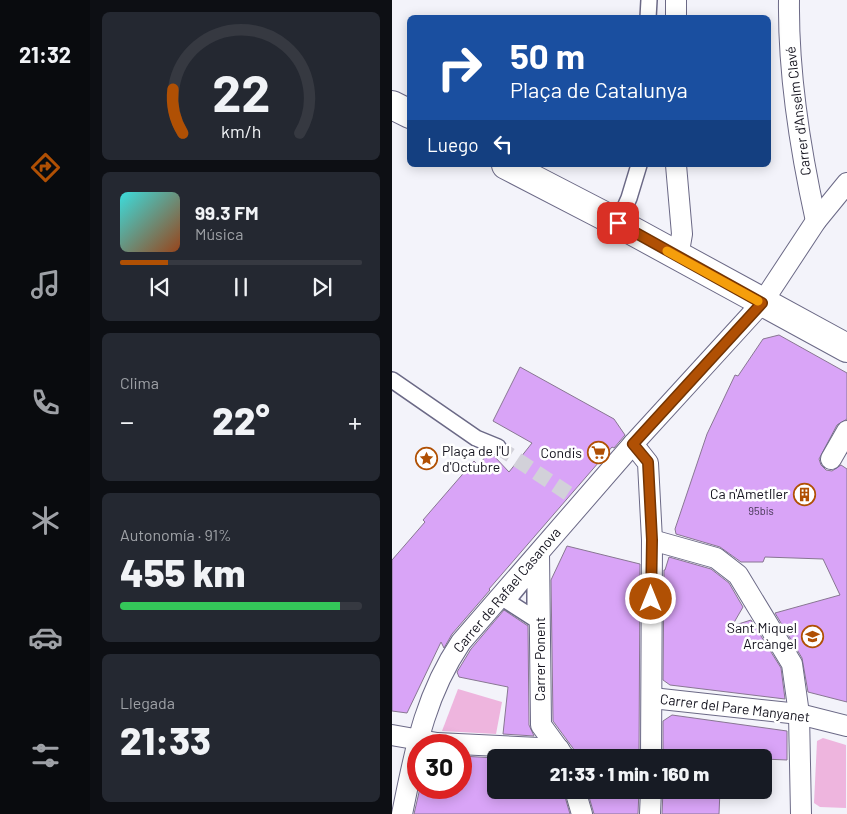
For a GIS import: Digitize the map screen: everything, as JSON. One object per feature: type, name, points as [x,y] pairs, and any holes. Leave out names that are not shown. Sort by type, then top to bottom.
[{"type":"main road","points":[[392,104],[407,112]]},
{"type":"main road","points":[[510,167],[618,223],[684,246],[762,303],[846,348]]},
{"type":"street","points":[[648,0],[648,15]]},
{"type":"street","points":[[676,0],[676,15]]},
{"type":"street","name":"Carrer d'Anselm Clavé","points":[[789,0],[791,71],[796,120],[816,221]]},
{"type":"street","points":[[618,223],[629,198],[638,167]]},
{"type":"street","points":[[676,167],[684,246]]},
{"type":"street","name":"Carrer de Rafael Casanova","points":[[419,734],[426,710],[452,656],[471,629],[539,554],[577,500],[633,444],[762,303],[816,221],[846,183]]},
{"type":"street","points":[[392,380],[463,430],[476,438],[498,447]]},
{"type":"street","points":[[832,459],[846,431]]},
{"type":"street","points":[[633,444],[648,462],[652,540],[651,749]]},
{"type":"street","points":[[652,540],[716,558],[738,575],[792,664],[799,714],[800,814]]},
{"type":"street","name":"Carrer Ponent","points":[[539,554],[540,716],[542,725],[559,749]]},
{"type":"street","name":"Carrer del Pare Manyanet","points":[[652,698],[799,714],[846,726]]},
{"type":"street","points":[[392,736],[407,738]]},
{"type":"street","points":[[472,746],[512,749]]},
{"type":"street","name":"Carrer de Rafael Casanova","points":[[402,814],[407,789]]},
{"type":"street","points":[[578,799],[582,814]]},
{"type":"street","points":[[650,799],[650,814]]},
{"type":"shaded area","points":[[458,689],[502,702],[496,734],[442,731]]},
{"type":"shaded area","points":[[823,738],[846,745],[846,808],[820,807],[814,803],[817,741]]},
{"type":"building","points":[[779,335],[847,373],[847,419],[837,425],[819,459],[821,465],[826,470],[832,471],[841,465],[847,469],[847,702],[808,692],[802,658],[775,613],[840,595],[823,559],[765,557],[763,562],[741,562],[720,547],[676,534],[675,529],[707,434],[735,375],[738,376],[763,339]]},
{"type":"building","points":[[520,367],[614,419],[625,435],[614,448],[612,447],[489,589],[452,634],[444,648],[441,642],[407,713],[392,711],[392,560],[425,522],[423,520],[474,461],[478,465],[489,453],[509,472],[532,443],[493,421]]},
{"type":"building","points":[[567,546],[640,564],[639,749],[574,749],[553,721],[551,580]]},
{"type":"building","points":[[669,557],[711,569],[729,583],[743,607],[732,626],[751,620],[781,668],[785,699],[670,685],[663,680],[664,570]]},
{"type":"building","points":[[504,610],[528,626],[529,725],[534,736],[503,734],[508,687],[459,677],[457,672],[471,649]]},
{"type":"building","points":[[672,715],[787,731],[787,760],[772,759],[772,749],[663,749],[663,721]]},
{"type":"building","points":[[472,757],[487,757],[487,799],[566,799],[570,814],[414,814],[417,799],[472,799]]},
{"type":"building","points":[[590,799],[639,799],[638,814],[594,814]]},
{"type":"building","points":[[663,799],[720,799],[719,814],[662,814]]},
{"type":"tunnel","points":[[498,447],[572,496]]},
{"type":"slow traffic","points":[[667,251],[758,301]]},
{"type":"place","name":"Condis","points":[[598,453]]},
{"type":"place","name":"Plaça de l'U d'Octubre","points":[[426,459]]},
{"type":"place","name":"Ca n'Ametller","points":[[804,494]]},
{"type":"place","name":"Sant Miquel Arcàngel","points":[[813,636]]},
{"type":"route","points":[[618,223],[762,303],[633,444],[648,462],[652,540],[651,599]]}]
